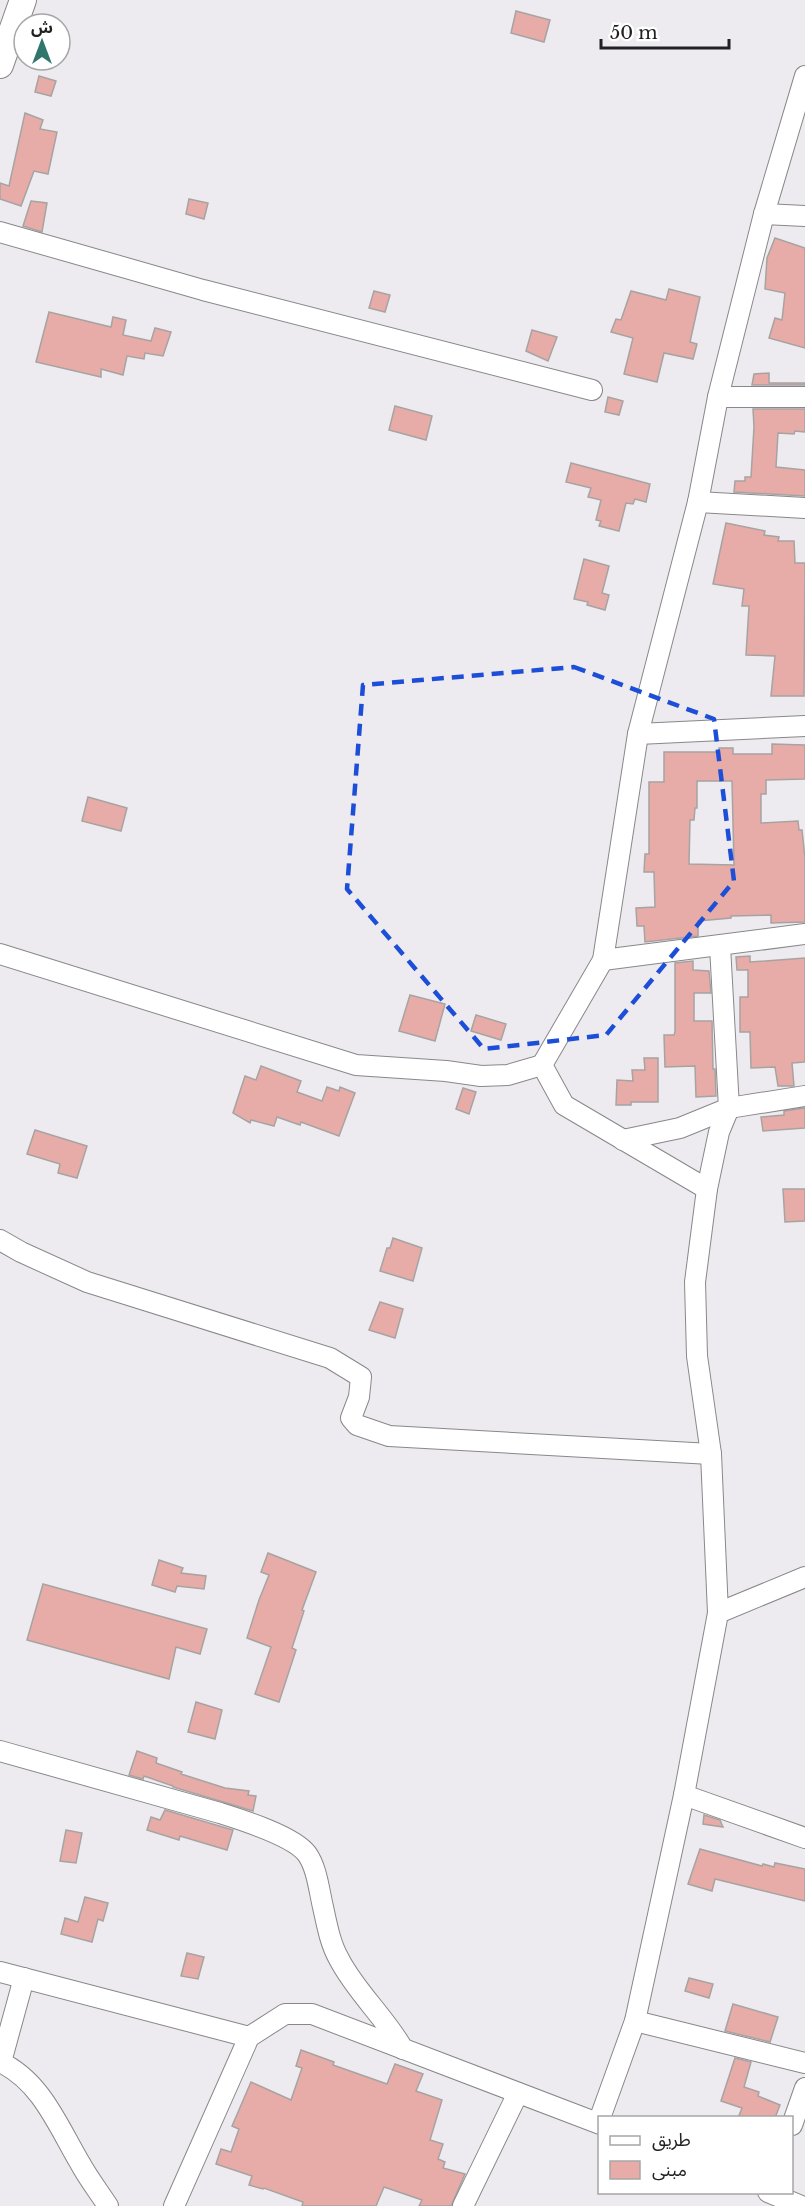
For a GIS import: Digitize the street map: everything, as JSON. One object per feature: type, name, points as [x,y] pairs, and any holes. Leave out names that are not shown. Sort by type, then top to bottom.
[{"type":"street","points":[[0,65],[23,0]]},
{"type":"street","points":[[0,954],[356,1065],[446,1071],[481,1076],[508,1075],[542,1065],[603,960],[638,734],[698,502],[718,398],[764,214],[805,76]]},
{"type":"street","points":[[764,214],[805,216]]},
{"type":"street","points":[[0,232],[203,290],[592,390]]},
{"type":"street","points":[[718,398],[805,397]]},
{"type":"street","points":[[698,502],[805,508]]},
{"type":"street","points":[[638,734],[805,726]]},
{"type":"street","points":[[603,960],[805,934]]},
{"type":"street","points":[[601,2116],[635,2021],[684,1795],[718,1613],[711,1454],[697,1356],[695,1282],[707,1189],[719,1132],[729,1107],[720,946]]},
{"type":"street","points":[[542,1065],[564,1105],[707,1189]]},
{"type":"street","points":[[623,1140],[680,1128],[729,1107],[805,1096]]},
{"type":"street","points":[[0,1240],[87,1282],[330,1358],[361,1377],[358,1397],[351,1418],[357,1425],[388,1437],[711,1454]]},
{"type":"street","points":[[718,1613],[805,1576]]},
{"type":"street","points":[[0,1751],[220,1813],[248,1822],[295,1844],[307,1853],[313,1868],[332,1945],[339,1960],[394,2032],[403,2049]]},
{"type":"street","points":[[684,1795],[805,1838]]},
{"type":"street","points":[[0,1972],[249,2037]]},
{"type":"street","points":[[24,1977],[1,2062],[18,2071],[53,2112],[81,2165],[108,2206]]},
{"type":"street","points":[[174,2206],[249,2037],[285,2014],[312,2014],[518,2093],[598,2121]]},
{"type":"street","points":[[635,2021],[805,2063]]},
{"type":"street","points":[[793,2122],[805,2088]]},
{"type":"street","points":[[463,2206],[518,2093]]},
{"type":"street","points":[[770,2194],[801,2206]]},
{"type":"highlighted area","points":[[574,667],[714,719],[734,881],[606,1035],[484,1049],[347,889],[363,685]]},
{"type":"building","points":[[516,11],[550,20],[544,42],[511,33]]},
{"type":"building","points":[[39,76],[56,81],[51,96],[35,92]]},
{"type":"building","points":[[25,113],[43,120],[40,129],[57,132],[48,174],[34,171],[21,206],[0,199],[0,183],[9,186]]},
{"type":"building","points":[[189,199],[208,203],[204,219],[186,214]]},
{"type":"building","points":[[31,201],[47,203],[42,232],[23,226]]},
{"type":"building","points":[[775,238],[805,248],[805,348],[769,338],[775,318],[782,320],[785,293],[765,289],[767,258]]},
{"type":"building","points":[[669,289],[700,297],[690,342],[697,344],[693,359],[664,353],[657,382],[624,374],[633,338],[611,332],[616,319],[621,320],[631,291],[666,300]]},
{"type":"building","points":[[374,291],[390,295],[385,312],[369,308]]},
{"type":"building","points":[[49,312],[111,327],[113,317],[126,320],[123,335],[151,341],[155,328],[171,332],[163,356],[145,353],[144,359],[127,356],[123,375],[101,369],[101,377],[36,362]]},
{"type":"building","points":[[532,330],[557,337],[548,361],[526,351]]},
{"type":"building","points":[[769,373],[769,383],[805,383],[805,385],[752,385],[754,374]]},
{"type":"building","points":[[608,397],[623,401],[619,415],[605,412]]},
{"type":"building","points":[[395,406],[432,416],[426,440],[389,430]]},
{"type":"building","points":[[753,409],[805,409],[805,432],[778,433],[776,467],[805,470],[805,496],[734,492],[735,481],[745,481],[745,477],[751,477]]},
{"type":"building","points":[[571,463],[650,484],[646,502],[635,499],[633,504],[626,503],[619,531],[599,526],[601,521],[596,520],[601,500],[588,497],[591,488],[566,482]]},
{"type":"building","points":[[726,523],[765,531],[764,535],[779,537],[778,541],[794,541],[795,563],[805,563],[804,696],[771,696],[775,656],[746,655],[749,606],[742,606],[744,589],[713,584]]},
{"type":"building","points":[[584,559],[609,566],[602,593],[609,595],[605,610],[587,605],[588,602],[574,599]]},
{"type":"building","points":[[772,744],[805,745],[805,779],[766,780],[766,794],[761,794],[761,823],[798,821],[799,830],[802,830],[805,858],[805,922],[771,923],[771,915],[731,916],[731,918],[698,921],[698,936],[645,942],[644,926],[637,926],[636,908],[655,907],[654,872],[644,872],[645,854],[649,854],[649,782],[664,782],[664,752],[719,752],[719,748],[733,748],[733,754],[772,754]],"holes":[[[697,781],[732,781],[734,865],[689,864],[690,820],[694,820],[695,808],[697,808]]]},
{"type":"building","points":[[88,797],[127,808],[121,831],[82,821]]},
{"type":"building","points":[[750,956],[750,962],[805,958],[805,1062],[792,1063],[794,1086],[778,1086],[775,1067],[751,1068],[750,1032],[740,1032],[740,997],[748,997],[748,970],[737,970],[736,957]]},
{"type":"building","points":[[693,961],[693,970],[709,971],[711,993],[694,993],[694,1021],[712,1021],[716,1096],[696,1097],[695,1066],[665,1067],[664,1035],[674,1035],[675,1032],[675,963]]},
{"type":"building","points":[[410,995],[445,1004],[435,1041],[399,1031]]},
{"type":"building","points":[[476,1015],[506,1024],[501,1040],[471,1031]]},
{"type":"building","points":[[644,1058],[658,1058],[658,1102],[631,1102],[631,1105],[616,1105],[617,1080],[633,1081],[632,1070],[645,1070]]},
{"type":"building","points":[[261,1066],[301,1081],[297,1092],[322,1101],[327,1087],[339,1091],[340,1087],[355,1093],[339,1136],[301,1122],[300,1125],[277,1117],[274,1126],[251,1120],[250,1123],[233,1113],[245,1076],[256,1080]]},
{"type":"building","points":[[463,1088],[476,1092],[469,1114],[456,1109]]},
{"type":"building","points":[[805,1108],[805,1128],[763,1131],[761,1117],[784,1115],[784,1111]]},
{"type":"building","points":[[35,1130],[87,1146],[77,1178],[58,1173],[60,1164],[27,1154]]},
{"type":"building","points":[[783,1189],[805,1189],[805,1221],[785,1222]]},
{"type":"building","points":[[393,1238],[422,1248],[413,1281],[380,1271],[387,1248],[390,1248]]},
{"type":"building","points":[[380,1302],[403,1309],[395,1338],[369,1330]]},
{"type":"building","points":[[268,1553],[316,1572],[302,1610],[304,1611],[292,1648],[296,1650],[279,1702],[255,1694],[271,1647],[247,1638],[269,1575],[261,1572]]},
{"type":"building","points":[[159,1560],[183,1568],[181,1573],[206,1576],[204,1589],[177,1586],[175,1592],[152,1585]]},
{"type":"building","points":[[43,1584],[207,1629],[200,1654],[176,1647],[169,1679],[27,1640]]},
{"type":"building","points":[[196,1702],[222,1710],[215,1739],[188,1732]]},
{"type":"building","points":[[137,1751],[157,1758],[156,1763],[182,1772],[181,1774],[225,1788],[249,1791],[248,1795],[256,1796],[253,1811],[144,1776],[143,1779],[129,1775]]},
{"type":"building","points":[[165,1810],[233,1830],[227,1850],[180,1836],[179,1840],[147,1830],[151,1817],[160,1820]]},
{"type":"building","points":[[704,1815],[720,1820],[723,1827],[703,1824]]},
{"type":"building","points":[[66,1830],[82,1833],[76,1863],[60,1861]]},
{"type":"building","points":[[700,1849],[762,1866],[763,1864],[774,1867],[775,1863],[805,1869],[805,1901],[715,1879],[712,1891],[688,1884]]},
{"type":"building","points":[[85,1897],[108,1903],[103,1921],[98,1919],[92,1942],[61,1934],[65,1918],[78,1922]]},
{"type":"building","points":[[187,1953],[204,1957],[198,1979],[181,1976]]},
{"type":"building","points":[[689,1978],[713,1984],[709,1998],[685,1991]]},
{"type":"building","points":[[733,2004],[778,2017],[770,2042],[725,2031]]},
{"type":"building","points":[[301,2050],[334,2062],[333,2065],[387,2084],[395,2064],[423,2074],[416,2091],[442,2100],[430,2140],[443,2144],[438,2159],[445,2162],[443,2168],[465,2174],[451,2206],[419,2206],[422,2200],[384,2187],[376,2206],[302,2206],[303,2202],[249,2185],[252,2176],[216,2164],[221,2149],[231,2152],[239,2129],[232,2126],[251,2082],[291,2100],[302,2068],[296,2066]]},
{"type":"building","points":[[735,2058],[751,2062],[744,2087],[759,2092],[758,2096],[780,2105],[776,2116],[739,2116],[742,2108],[721,2101]]}]
